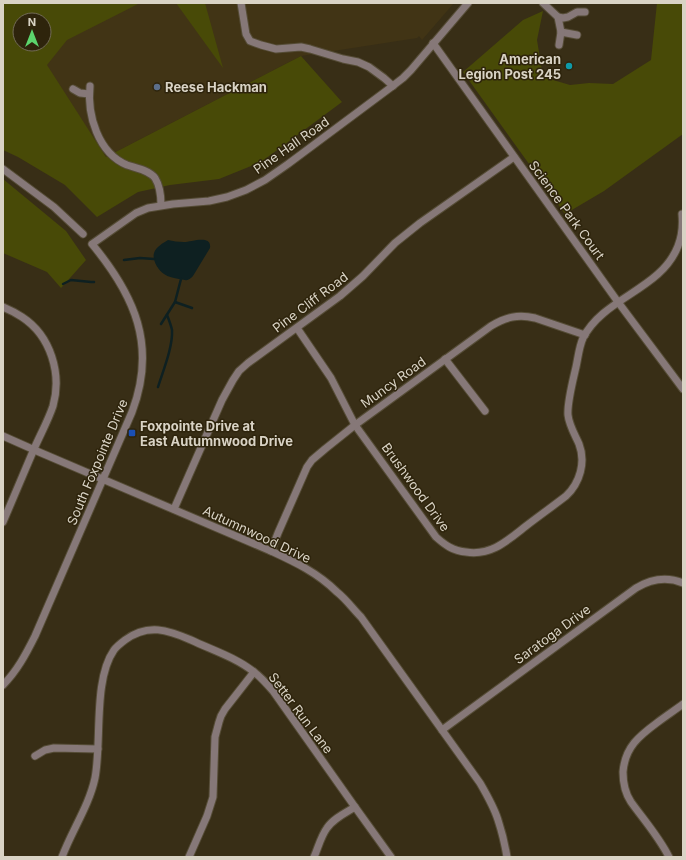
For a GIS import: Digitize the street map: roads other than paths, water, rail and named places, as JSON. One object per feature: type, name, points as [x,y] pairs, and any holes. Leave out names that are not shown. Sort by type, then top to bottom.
[{"type":"street","points":[[241,3],[246,34],[250,41],[276,48],[301,47],[358,62],[369,66],[393,86]]},
{"type":"street","name":"Pine Hall Road","points":[[92,244],[136,213],[148,208],[161,205],[209,201],[227,197],[246,190],[265,180],[393,86],[411,70],[468,3]]},
{"type":"street","points":[[543,3],[558,17],[563,18],[577,12],[585,12]]},
{"type":"street","points":[[558,17],[561,32],[559,45]]},
{"type":"street","points":[[561,32],[577,35]]},
{"type":"street","name":"Science Park Court","points":[[434,44],[618,302],[683,389]]},
{"type":"street","points":[[90,86],[90,105],[96,130],[101,142],[108,152],[118,160],[127,165],[148,172],[155,178],[161,205]]},
{"type":"street","points":[[73,89],[80,93],[89,94]]},
{"type":"street","name":"Pine Cliff Road","points":[[174,509],[222,400],[233,380],[240,371],[248,363],[340,296],[395,243],[415,227],[514,157]]},
{"type":"street","points":[[3,169],[54,207],[83,234]]},
{"type":"street","name":"Brushwood Drive","points":[[296,328],[331,378],[356,425],[436,537],[451,548],[460,551],[474,553],[488,551],[499,546],[515,535],[571,492],[579,477],[582,463],[580,445],[572,430],[568,415],[569,399],[581,345],[585,335],[592,325],[608,310],[644,285],[668,264],[681,239],[683,228],[682,214]]},
{"type":"street","name":"South Foxpointe Drive","points":[[3,685],[20,664],[35,636],[137,400],[140,388],[142,351],[138,322],[127,295],[92,244]]},
{"type":"street","points":[[3,307],[22,316],[35,327],[49,348],[54,362],[56,380],[54,401],[50,414],[3,522]]},
{"type":"street","name":"Muncy Road","points":[[271,551],[307,467],[312,460],[356,425],[491,326],[513,316],[528,316],[585,335]]},
{"type":"street","points":[[445,359],[485,411]]},
{"type":"street","name":"Autumnwood Drive","points":[[3,436],[299,564],[338,592],[361,617],[480,784],[498,819],[507,857]]},
{"type":"street","name":"Saratoga Drive","points":[[442,730],[636,588],[648,582],[659,579],[670,579],[683,583]]},
{"type":"street","name":"Setter Run Lane","points":[[62,857],[92,788],[98,750],[100,699],[103,681],[110,657],[121,643],[134,634],[145,630],[157,630],[175,634],[232,658],[254,672],[263,680],[273,691],[391,857]]},
{"type":"street","points":[[189,857],[207,816],[213,797],[215,737],[218,722],[225,709],[254,672]]},
{"type":"street","points":[[669,857],[630,800],[624,785],[624,771],[626,757],[636,739],[646,730],[683,704]]},
{"type":"street","points":[[35,756],[45,750],[54,748],[98,750]]},
{"type":"street","points":[[314,857],[329,825],[338,817],[355,807]]},
{"type":"waterway","points":[[124,260],[140,258],[154,259]]},
{"type":"waterway","points":[[161,324],[175,302],[181,279]]},
{"type":"waterway","points":[[63,284],[71,280],[94,282]]},
{"type":"waterway","points":[[175,302],[192,308]]},
{"type":"waterway","points":[[158,387],[172,337],[172,328],[167,315]]},
{"type":"place","name":"American Legion Post 245","points":[[569,66]]},
{"type":"place","name":"Reese Hackman","points":[[157,87]]},
{"type":"place","name":"Foxpointe Drive at East Autumnwood Drive","points":[[132,433]]}]
